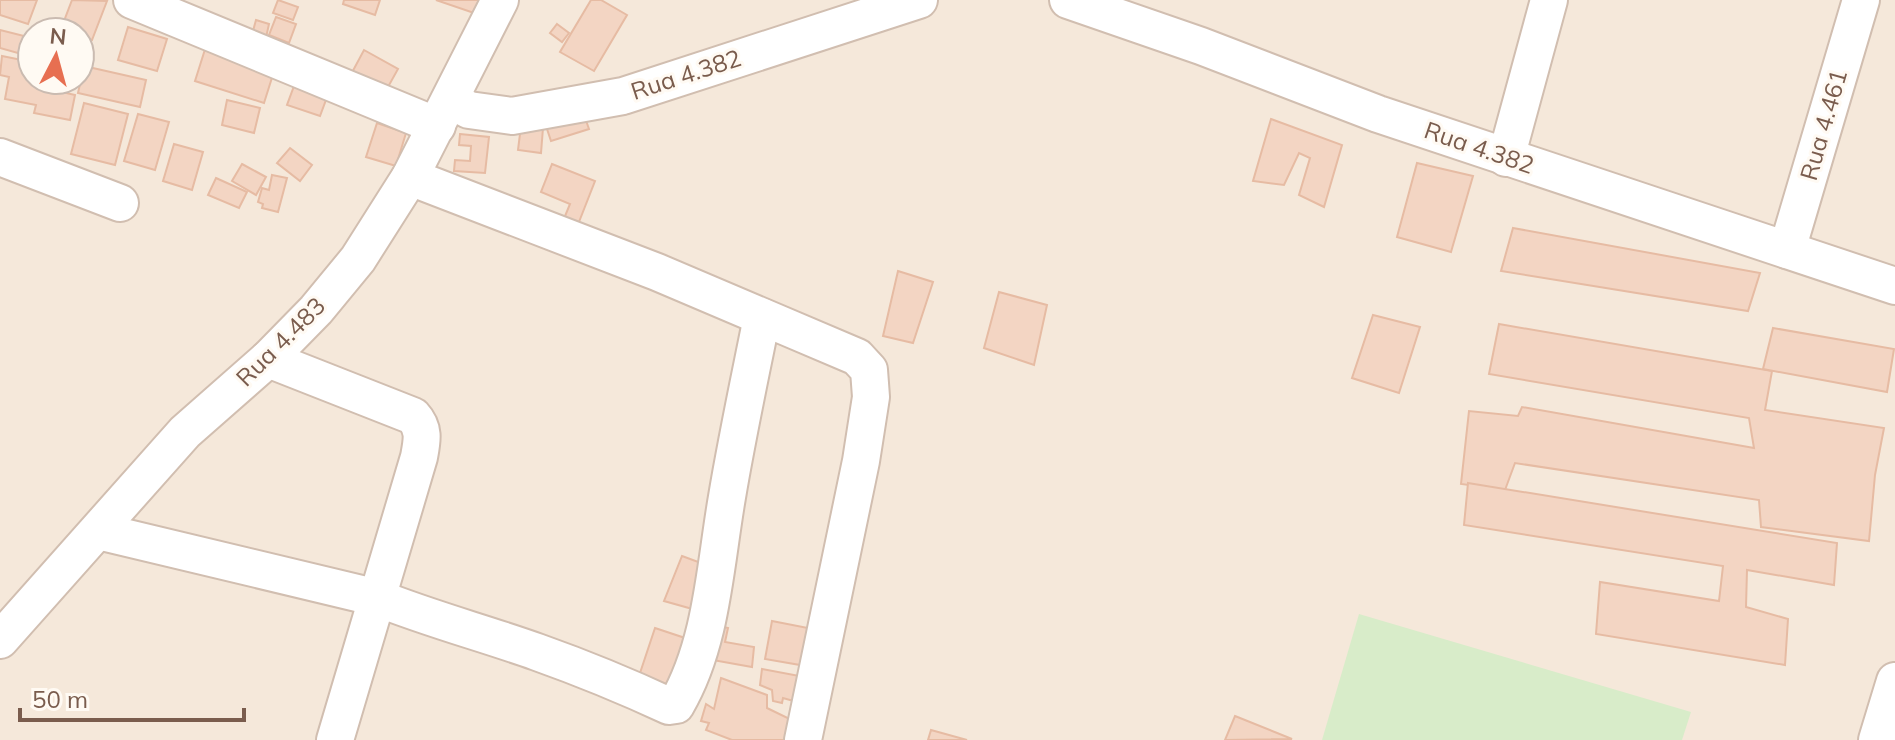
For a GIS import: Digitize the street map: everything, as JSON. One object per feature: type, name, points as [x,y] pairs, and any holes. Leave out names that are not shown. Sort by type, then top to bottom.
[{"type":"street","name":"Rua 4.382","points":[[132,0],[444,113],[469,110],[512,116],[623,96],[919,0]]},
{"type":"street","name":"Rua 4.483","points":[[0,640],[185,432],[268,359],[316,310],[358,259],[410,177],[500,0]]},
{"type":"street","name":"Rua 4.382","points":[[1068,0],[1201,46],[1378,114],[1895,286]]},
{"type":"street","points":[[1506,158],[1549,0]]},
{"type":"street","name":"Rua 4.461","points":[[1787,250],[1861,0]]},
{"type":"street","points":[[0,157],[120,203]]},
{"type":"street","points":[[410,177],[657,272],[857,357],[869,370],[871,381],[861,461],[803,740]]},
{"type":"street","points":[[98,531],[378,598],[535,651],[669,706],[676,705],[694,668],[703,637],[727,492],[762,317]]},
{"type":"street","points":[[268,359],[413,416],[420,424],[422,441],[419,457],[335,740]]},
{"type":"street","points":[[1877,740],[1895,681]]},
{"type":"shaded area","points":[[0,0],[1895,0],[1895,740],[0,740]]},
{"type":"green space","points":[[1359,614],[1691,712],[1682,740],[1322,740]]},
{"type":"building","points":[[0,0],[37,0],[31,16],[16,16],[16,20],[0,15]]},
{"type":"building","points":[[72,0],[107,1],[96,30],[96,16],[66,16]]},
{"type":"building","points":[[278,0],[298,7],[293,20],[273,13]]},
{"type":"building","points":[[344,0],[380,0],[375,15],[343,4]]},
{"type":"building","points":[[436,0],[479,0],[474,13]]},
{"type":"building","points":[[591,0],[601,0],[627,15],[594,71],[560,52]]},
{"type":"building","points":[[276,17],[296,24],[289,43],[269,35]]},
{"type":"building","points":[[256,20],[269,24],[265,42],[251,38]]},
{"type":"building","points":[[557,24],[569,33],[562,42],[550,33]]},
{"type":"building","points":[[128,27],[167,39],[157,71],[118,60]]},
{"type":"building","points":[[0,30],[16,34],[16,52],[0,48]]},
{"type":"building","points":[[207,43],[276,65],[264,103],[195,81]]},
{"type":"building","points":[[364,50],[398,69],[383,96],[349,78]]},
{"type":"building","points":[[2,56],[16,59],[16,96],[75,96],[70,120],[34,113],[36,105],[5,99],[9,77],[0,75]]},
{"type":"building","points":[[96,69],[146,80],[140,107],[91,96],[96,96]]},
{"type":"building","points":[[297,78],[330,89],[320,116],[287,105]]},
{"type":"building","points":[[227,100],[260,108],[254,133],[222,125]]},
{"type":"building","points":[[84,103],[128,114],[115,165],[71,154]]},
{"type":"building","points":[[581,106],[589,129],[551,141],[543,117]]},
{"type":"building","points":[[138,114],[169,122],[155,170],[124,161]]},
{"type":"building","points":[[1271,119],[1342,145],[1324,207],[1299,195],[1310,158],[1299,153],[1284,185],[1253,181]]},
{"type":"building","points":[[377,123],[406,133],[396,166],[366,157]]},
{"type":"building","points":[[521,126],[543,128],[541,153],[518,150]]},
{"type":"building","points":[[460,134],[489,137],[485,173],[454,171],[455,160],[470,161],[471,146],[459,145]]},
{"type":"building","points":[[174,144],[203,152],[192,190],[163,181]]},
{"type":"building","points":[[290,148],[312,165],[300,181],[277,163]]},
{"type":"building","points":[[1417,163],[1473,176],[1451,252],[1397,237]]},
{"type":"building","points":[[242,164],[266,177],[256,195],[232,181]]},
{"type":"building","points":[[552,164],[595,181],[577,227],[563,221],[570,204],[541,192]]},
{"type":"building","points":[[272,175],[287,178],[278,212],[262,208],[263,204],[258,202],[262,188],[269,190]]},
{"type":"building","points":[[216,178],[247,192],[239,208],[208,195]]},
{"type":"building","points":[[1513,228],[1760,273],[1748,311],[1501,271]]},
{"type":"building","points":[[898,271],[933,282],[913,343],[883,336]]},
{"type":"building","points":[[999,292],[1047,305],[1034,365],[984,348]]},
{"type":"building","points":[[1373,315],[1420,327],[1399,393],[1352,378]]},
{"type":"building","points":[[1499,324],[1772,371],[1765,410],[1884,428],[1875,475],[1869,541],[1761,527],[1759,500],[1515,463],[1505,490],[1461,484],[1469,411],[1518,416],[1522,407],[1754,448],[1749,418],[1489,374]]},
{"type":"building","points":[[1773,328],[1894,349],[1887,392],[1763,369]]},
{"type":"building","points":[[1468,483],[1837,543],[1834,585],[1747,570],[1746,607],[1788,619],[1785,665],[1596,634],[1600,582],[1719,601],[1723,566],[1464,525]]},
{"type":"building","points":[[682,556],[712,567],[696,610],[664,601]]},
{"type":"building","points":[[772,621],[813,629],[806,666],[765,659]]},
{"type":"building","points":[[715,625],[728,628],[725,642],[754,647],[752,667],[707,659]]},
{"type":"building","points":[[655,628],[691,640],[673,694],[637,682]]},
{"type":"building","points":[[762,669],[810,678],[804,704],[783,698],[782,703],[773,701],[772,690],[760,685]]},
{"type":"building","points":[[721,678],[767,695],[767,708],[798,723],[794,740],[732,740],[706,730],[709,723],[701,721],[706,704],[714,709]]},
{"type":"building","points":[[1235,716],[1292,739],[1225,740]]},
{"type":"building","points":[[931,730],[967,740],[928,740]]}]
